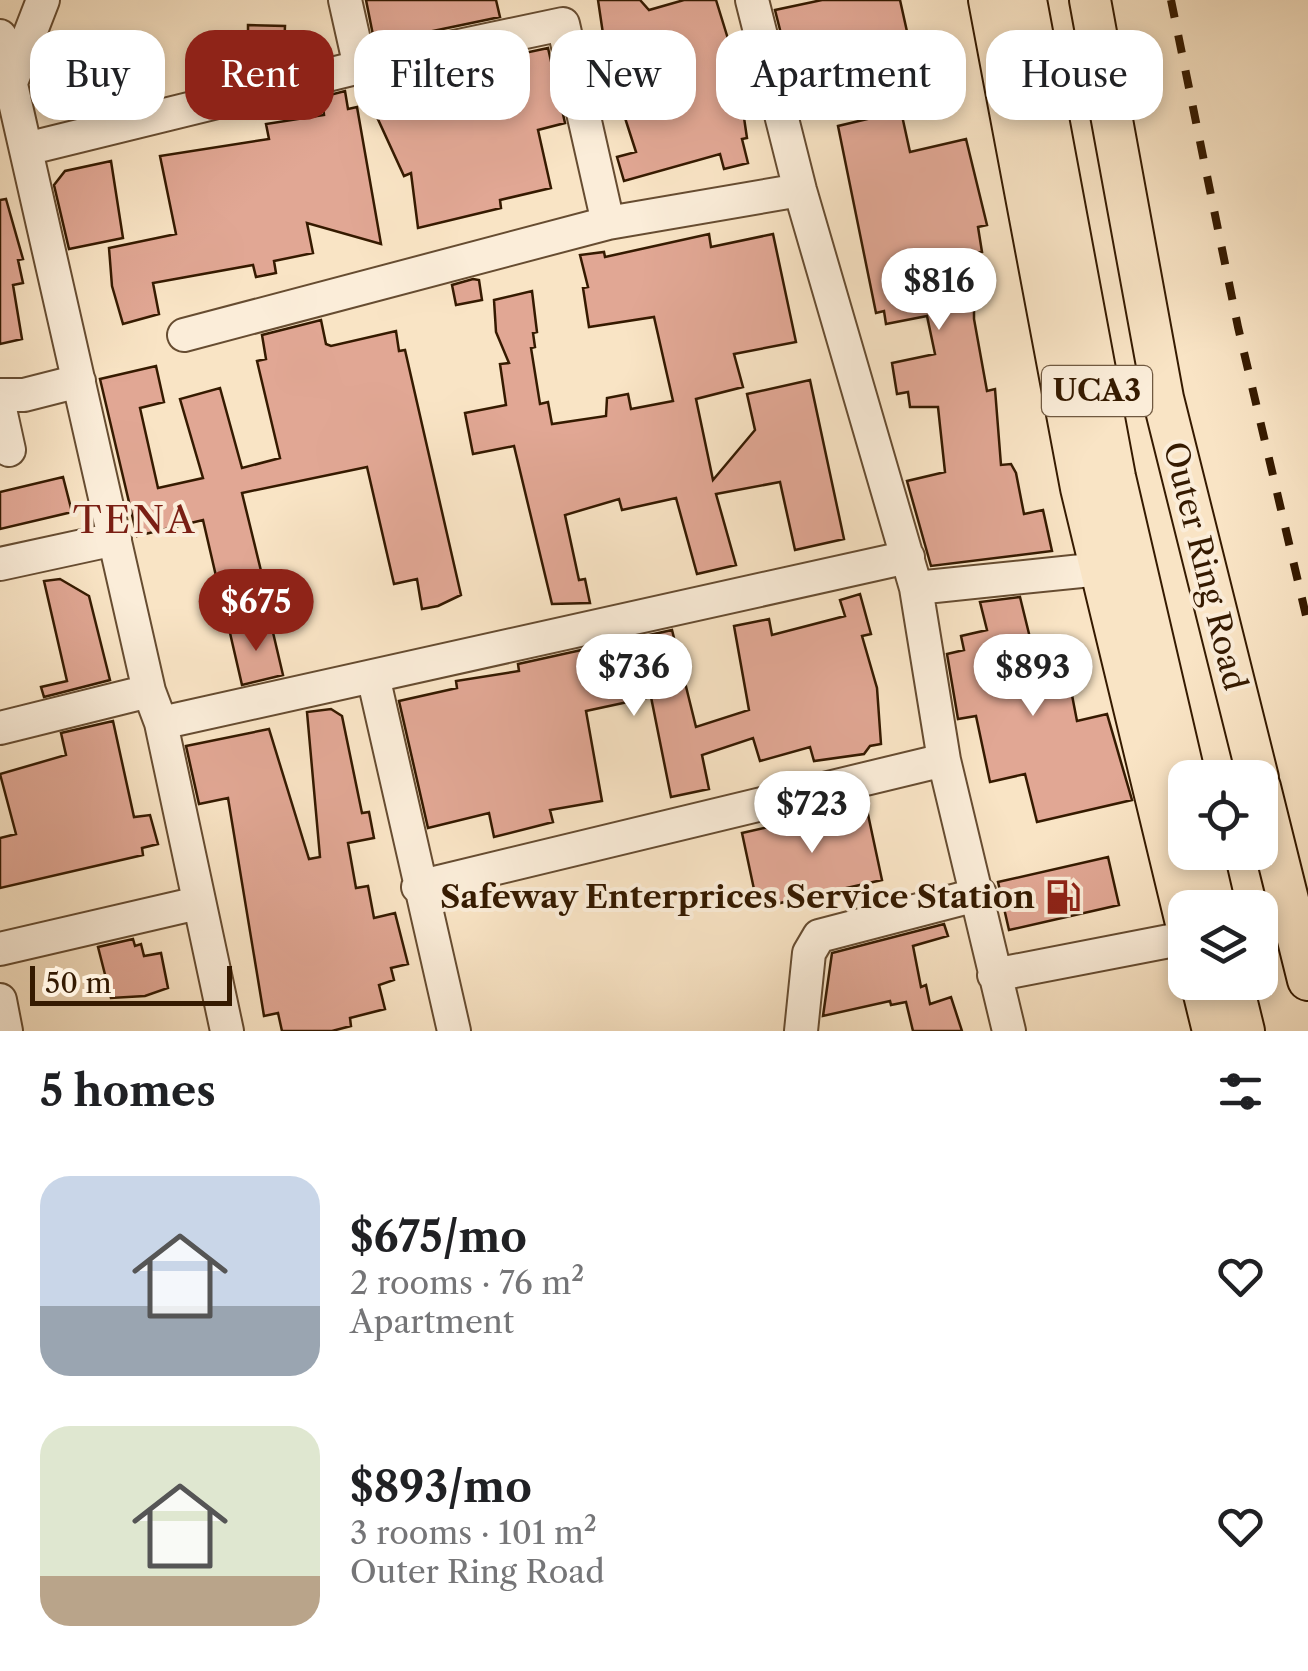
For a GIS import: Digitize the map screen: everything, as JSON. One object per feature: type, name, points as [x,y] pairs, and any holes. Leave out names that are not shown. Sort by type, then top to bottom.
[{"type":"main road","name":"UCA3","points":[[990,0],[1077,469],[1178,890]]},
{"type":"main road","name":"Outer Ring Road","points":[[1026,0],[1078,299],[1181,760]]},
{"type":"main road","name":"Outer Ring Road","points":[[1092,10],[1163,398],[1254,760]]},
{"type":"main road","points":[[1278,859],[1308,980]]},
{"type":"main road","points":[[1205,1000],[1213,1031]]},
{"type":"main road","points":[[1236,1000],[1244,1031]]},
{"type":"street","points":[[12,80],[42,0]]},
{"type":"street","points":[[345,0],[354,40]]},
{"type":"street","points":[[752,0],[800,190],[912,572],[944,760],[980,894],[994,975],[1009,1031]]},
{"type":"street","points":[[495,30],[561,12],[608,224]]},
{"type":"street","points":[[0,36],[150,692],[161,723],[226,1031]]},
{"type":"street","points":[[26,149],[354,68]]},
{"type":"street","points":[[184,335],[608,224],[800,190]]},
{"type":"street","points":[[0,395],[24,395],[79,380]]},
{"type":"street","points":[[0,409],[9,450]]},
{"type":"street","points":[[0,564],[115,539]]},
{"type":"street","points":[[161,723],[372,676],[912,572],[1101,569]]},
{"type":"street","points":[[372,676],[454,1031]]},
{"type":"street","points":[[0,728],[150,692]]},
{"type":"street","points":[[418,887],[944,760]]},
{"type":"street","points":[[801,1031],[809,952],[819,936],[980,894]]},
{"type":"street","points":[[0,949],[198,903]]},
{"type":"street","points":[[994,975],[1168,941]]},
{"type":"street","points":[[0,1000],[6,1031]]},
{"type":"building","points":[[366,0],[496,0],[500,17],[438,30],[372,30]]},
{"type":"building","points":[[598,0],[640,0],[649,10],[684,0],[716,0],[725,30],[716,30],[716,120],[744,120],[747,138],[742,139],[748,163],[724,169],[720,154],[624,181],[617,157],[636,152],[626,120],[696,120],[696,30],[602,30]]},
{"type":"building","points":[[822,0],[900,0],[907,30],[780,30],[775,10]]},
{"type":"building","points":[[248,25],[285,26],[285,30],[248,30]]},
{"type":"building","points":[[548,48],[550,120],[565,123],[538,130],[551,188],[500,200],[501,208],[418,228],[411,173],[404,176],[378,120],[530,120],[530,52]]},
{"type":"building","points":[[345,91],[348,109],[354,108],[354,120],[359,120],[381,244],[307,223],[313,253],[274,261],[276,273],[256,277],[253,265],[153,283],[159,314],[123,324],[112,286],[109,248],[176,234],[160,156],[269,139],[266,124],[334,120],[334,94]]},
{"type":"building","points":[[863,120],[903,120],[910,152],[966,139],[987,225],[978,227],[982,252],[972,253],[979,294],[974,295],[974,319],[987,391],[995,389],[1001,465],[1011,464],[1016,473],[1024,514],[1043,510],[1052,551],[931,566],[907,481],[945,472],[938,407],[910,407],[908,392],[897,394],[892,363],[935,354],[927,316],[886,324],[884,311],[876,313],[838,126]]},
{"type":"building","points":[[111,161],[123,238],[69,249],[54,185],[65,171]]},
{"type":"building","points":[[6,199],[23,259],[18,260],[23,283],[13,285],[22,339],[0,344],[0,200]]},
{"type":"building","points":[[709,234],[711,247],[773,234],[796,342],[734,354],[743,387],[696,399],[713,480],[755,430],[747,394],[810,380],[844,539],[795,550],[780,482],[716,494],[736,565],[697,574],[676,498],[622,510],[619,499],[565,515],[579,580],[585,579],[590,603],[552,604],[514,446],[473,454],[465,413],[506,405],[500,364],[509,363],[496,332],[494,300],[532,291],[537,332],[533,333],[535,347],[531,348],[540,404],[548,402],[552,424],[606,416],[607,398],[628,394],[631,409],[673,401],[654,317],[589,327],[583,288],[588,287],[580,255],[604,252],[605,257]]},
{"type":"building","points":[[479,280],[482,300],[456,305],[452,285]]},
{"type":"building","points":[[321,320],[326,344],[331,346],[396,331],[399,351],[405,350],[461,595],[438,606],[422,609],[417,579],[394,584],[367,467],[242,493],[263,579],[219,589],[203,520],[137,536],[100,379],[156,366],[164,402],[140,408],[158,488],[203,478],[180,399],[220,388],[242,468],[280,458],[257,361],[266,359],[262,335]]},
{"type":"building","points":[[63,477],[72,512],[0,529],[0,492]]},
{"type":"building","points":[[60,579],[89,596],[110,680],[44,697],[41,687],[67,681],[44,581]]},
{"type":"building","points":[[860,594],[871,634],[862,636],[877,688],[881,744],[870,746],[864,754],[814,761],[810,747],[760,761],[753,738],[702,755],[709,789],[671,797],[651,697],[586,711],[602,801],[550,810],[553,822],[494,837],[489,813],[428,828],[399,701],[457,688],[456,681],[519,671],[518,664],[672,630],[696,727],[749,710],[734,626],[769,619],[772,635],[845,616],[840,600]]},
{"type":"building","points":[[1020,597],[1031,642],[1044,638],[1055,679],[1063,677],[1066,691],[1071,690],[1077,721],[1107,714],[1132,800],[1037,822],[1025,774],[990,782],[976,716],[958,719],[947,654],[964,650],[961,636],[987,630],[980,602]]},
{"type":"building","points":[[271,624],[283,675],[242,685],[230,633]]},
{"type":"building","points":[[331,709],[342,716],[362,813],[369,812],[374,838],[348,843],[356,888],[368,886],[374,918],[395,913],[408,964],[391,968],[394,980],[379,985],[385,1009],[350,1018],[351,1026],[332,1031],[282,1031],[278,1013],[264,1016],[228,798],[199,804],[186,746],[269,729],[309,859],[320,857],[307,712]]},
{"type":"building","points":[[113,721],[134,817],[150,815],[158,844],[142,848],[143,855],[0,888],[0,838],[16,834],[0,774],[66,755],[61,733]]},
{"type":"building","points":[[866,805],[882,880],[758,908],[742,833]]},
{"type":"building","points":[[1108,857],[1119,905],[1009,930],[998,882]]},
{"type":"building","points":[[944,924],[948,936],[913,946],[921,987],[926,985],[930,1004],[951,997],[962,1031],[913,1031],[906,1002],[891,1005],[890,1001],[823,1016],[832,953]]},
{"type":"building","points":[[133,939],[135,946],[141,944],[144,956],[161,953],[168,988],[145,996],[111,998],[98,947]]},
{"type":"railway","points":[[1171,0],[1238,327],[1308,624]]},
{"type":"place","name":"Safeway Enterprices Service Station","points":[[1063,897]]},
{"type":"district","name":"TENA","points":[[135,520]]}]
